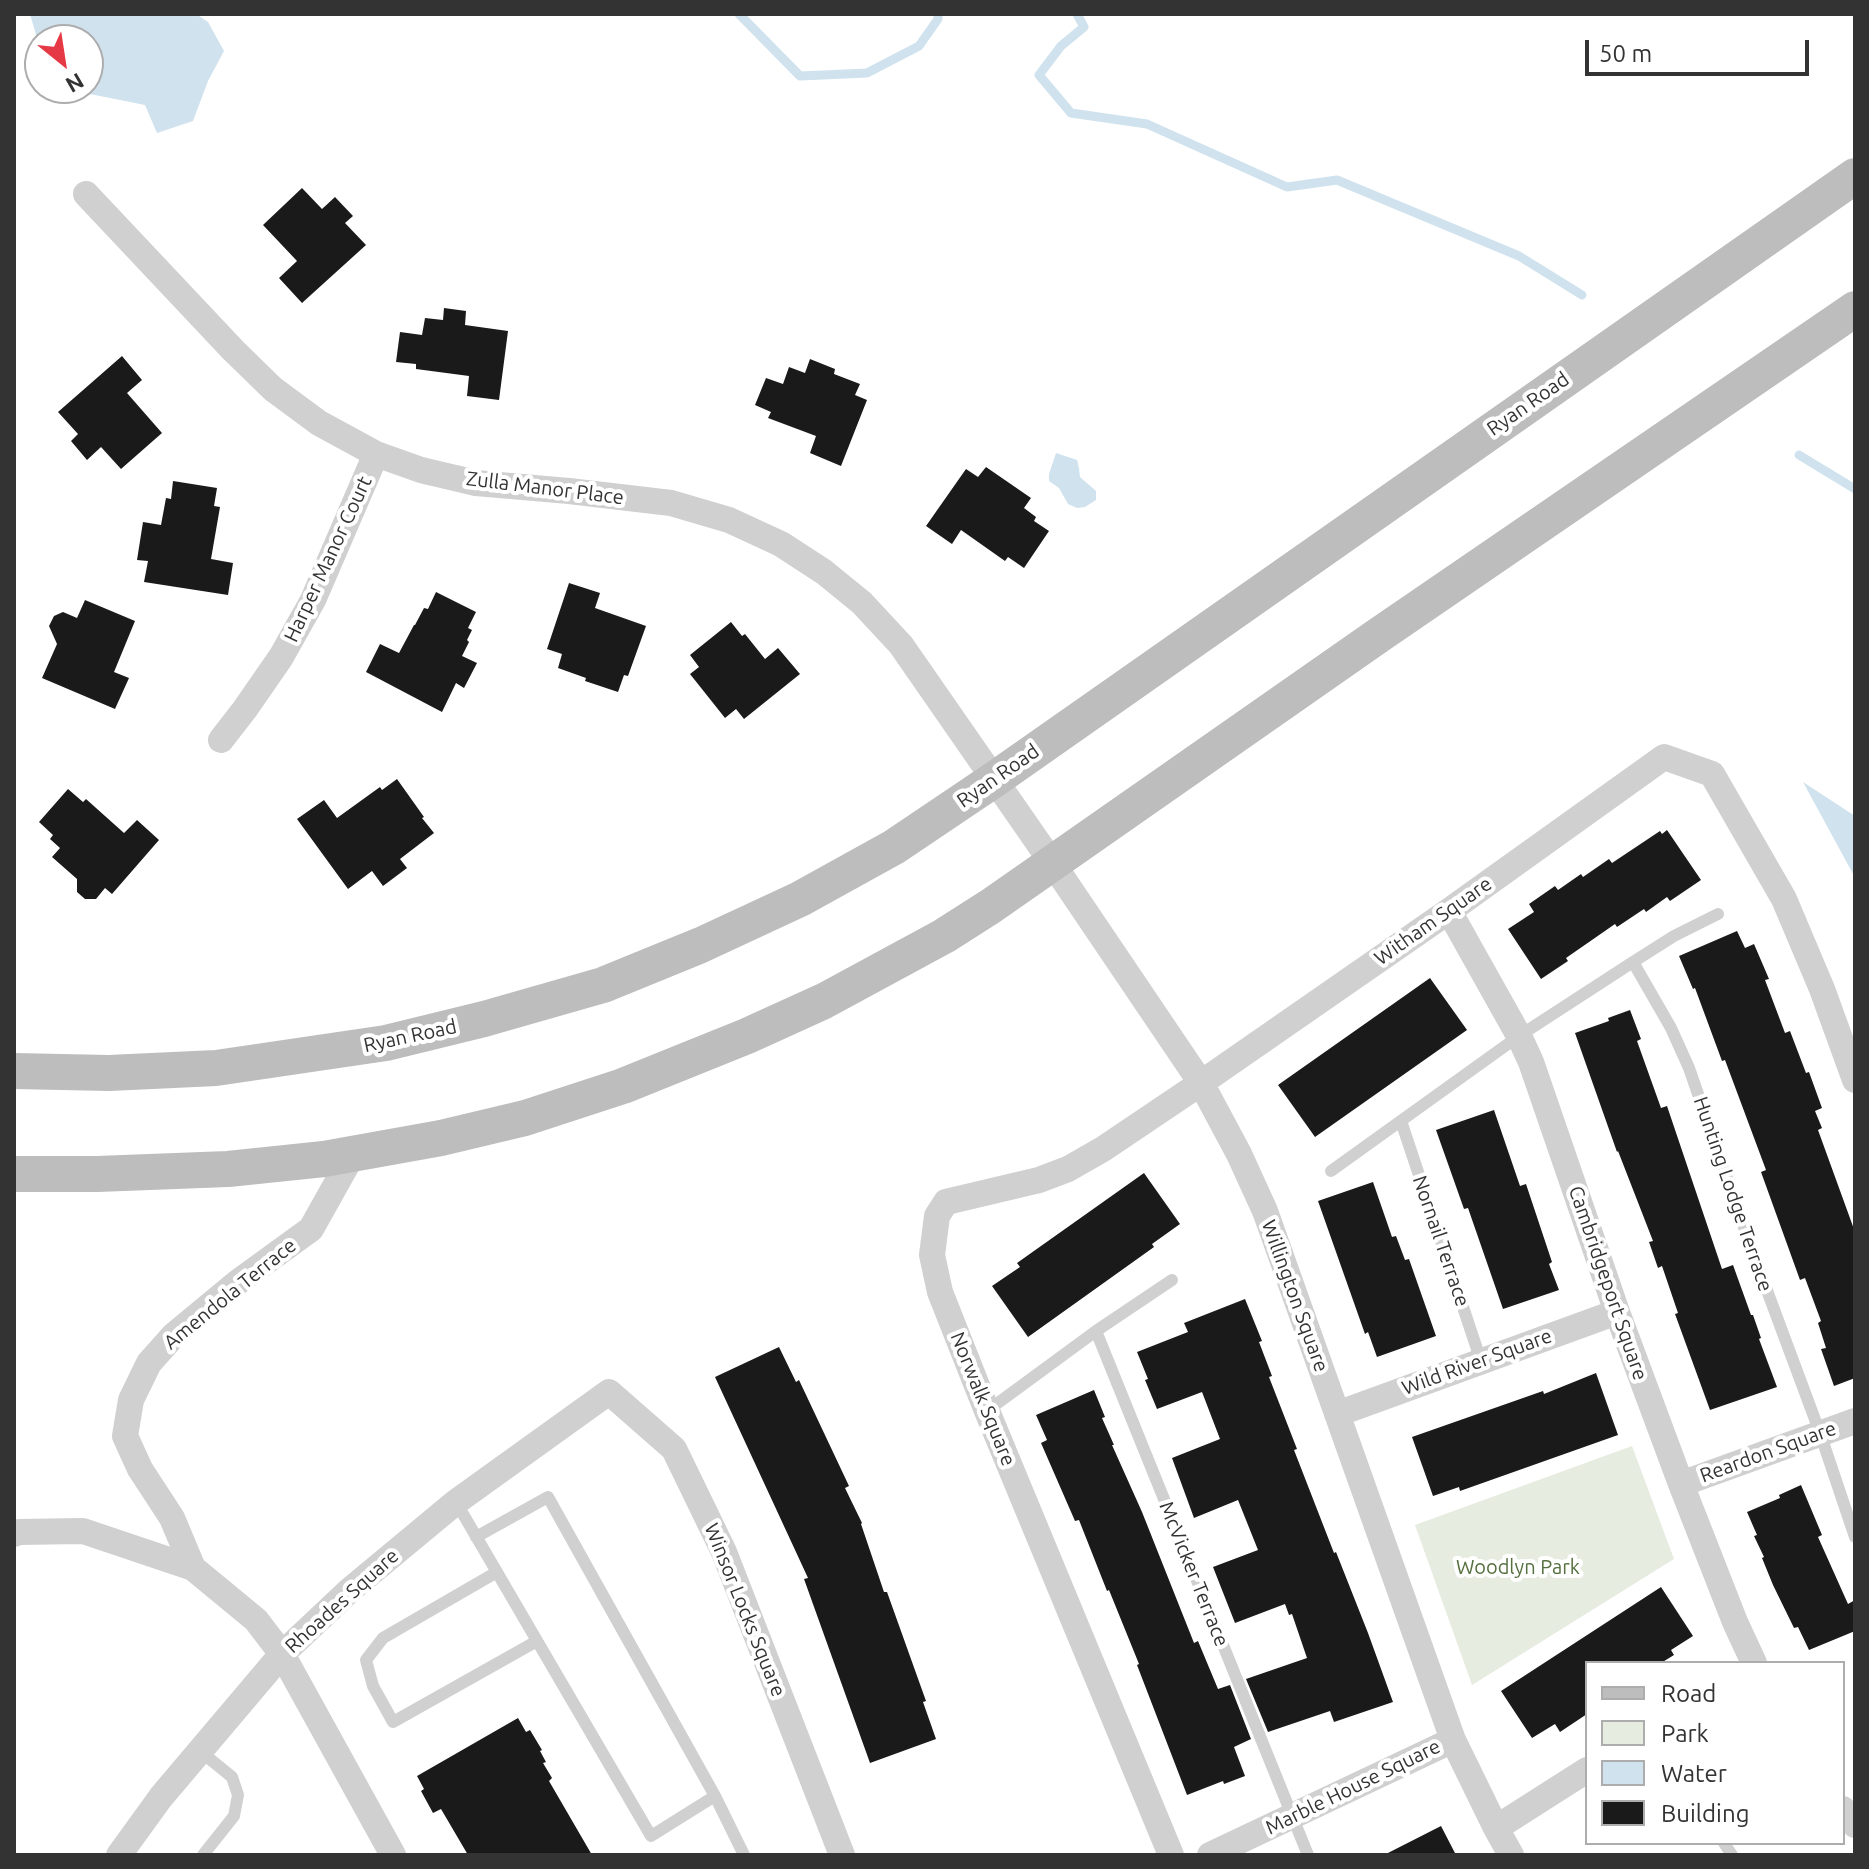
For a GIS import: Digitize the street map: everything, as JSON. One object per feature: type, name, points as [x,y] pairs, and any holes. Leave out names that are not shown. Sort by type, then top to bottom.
[{"type":"main road","name":"Ryan Road","points":[[14,1071],[109,1073],[201,1069],[386,1043],[603,985],[701,945],[800,899],[894,847],[995,779],[1855,176]]},
{"type":"main road","points":[[14,1174],[228,1169],[353,1154],[441,1138],[525,1118],[623,1086],[747,1036],[862,981],[944,936],[1053,864],[1379,635],[1855,309]]},
{"type":"street","name":"Zulla Manor Place","points":[[86,194],[273,389],[319,423],[376,454],[421,470],[476,483],[671,503],[729,520],[781,544],[824,572],[862,603],[901,645],[995,779]]},
{"type":"street","name":"Harper Manor Court","points":[[221,740],[281,657],[313,600],[376,454]]},
{"type":"street","name":"Witham Square","points":[[1201,1083],[1664,757],[1712,774],[1784,899],[1822,989],[1855,1080]]},
{"type":"street","name":"Willington Square","points":[[995,779],[1201,1083],[1239,1154],[1265,1211],[1453,1740],[1511,1855]]},
{"type":"street","name":"Cambridgeport Square","points":[[1449,911],[1531,1062],[1617,1312],[1681,1484],[1753,1661]]},
{"type":"street","name":"Norwalk Square","points":[[1171,1855],[987,1411],[940,1292],[932,1255],[937,1216],[946,1202],[1039,1180],[1068,1169],[1201,1083]]},
{"type":"street","name":"Amendola Terrace","points":[[193,1568],[172,1518],[140,1469],[125,1436],[131,1400],[149,1363],[174,1335],[238,1282],[311,1229],[353,1154]]},
{"type":"street","name":"Wild River Square","points":[[1337,1414],[1617,1312]]},
{"type":"street","name":"Rhoades Square","points":[[119,1855],[161,1797],[282,1654],[350,1590],[456,1502],[609,1392]]},
{"type":"street","name":"Winsor Locks Square","points":[[609,1392],[674,1449],[724,1552],[842,1855]]},
{"type":"street","name":"Reardon Square","points":[[1681,1484],[1855,1421]]},
{"type":"street","name":"Amendola Terrace","points":[[14,1534],[83,1531],[193,1568],[256,1620],[282,1654],[393,1855]]},
{"type":"street","name":"Marble House Square","points":[[1210,1855],[1453,1740]]},
{"type":"street","points":[[1496,1828],[1585,1771]]},
{"type":"lane","points":[[1331,1171],[1519,1036],[1674,936],[1718,914]]},
{"type":"lane","name":"Hunting Lodge Terrace","points":[[1633,962],[1671,1028],[1689,1068],[1855,1537]]},
{"type":"lane","name":"Nornail Terrace","points":[[1401,1121],[1481,1361]]},
{"type":"lane","points":[[987,1411],[1172,1280]]},
{"type":"lane","name":"McVicker Terrace","points":[[1096,1331],[1308,1855]]},
{"type":"lane","points":[[476,1537],[548,1497],[715,1796],[744,1855]]},
{"type":"lane","points":[[456,1502],[651,1836],[715,1796]]},
{"type":"lane","points":[[497,1572],[383,1638],[366,1660],[373,1686],[393,1722],[537,1641]]},
{"type":"lane","points":[[200,1751],[232,1777],[238,1795],[234,1816],[203,1855]]},
{"type":"green space","name":"Woodlyn Park","points":[[1632,1446],[1674,1559],[1472,1685],[1415,1525]]},
{"type":"water","points":[[30,14],[196,14],[208,22],[224,51],[208,81],[193,121],[157,133],[145,105],[104,97],[104,24],[33,24]]},
{"type":"water","points":[[1056,453],[1077,460],[1080,477],[1096,491],[1096,500],[1085,507],[1068,504],[1059,488],[1049,481]]},
{"type":"water","points":[[1803,782],[1855,816],[1855,879],[1852,872]]},
{"type":"building","points":[[302,188],[322,209],[335,197],[353,216],[345,223],[366,245],[302,303],[279,278],[297,261],[263,225]]},
{"type":"building","points":[[444,308],[466,311],[465,325],[508,331],[499,400],[467,396],[469,376],[416,369],[416,364],[396,362],[400,332],[422,335],[425,318],[443,320]]},
{"type":"building","points":[[122,356],[142,380],[127,393],[162,433],[121,469],[101,447],[87,460],[71,441],[78,434],[58,412]]},
{"type":"building","points":[[810,359],[835,369],[834,374],[860,384],[855,395],[867,400],[841,466],[810,453],[816,436],[768,418],[771,412],[755,405],[766,378],[783,384],[789,367],[805,373]]},
{"type":"building","points":[[986,467],[1031,498],[1024,508],[1036,517],[1034,521],[1049,531],[1024,568],[1008,557],[1005,561],[961,530],[952,544],[926,526],[966,469],[978,477]]},
{"type":"building","points":[[173,481],[217,488],[214,506],[220,507],[211,559],[233,563],[228,595],[144,582],[148,561],[137,560],[143,522],[161,525],[166,498],[171,499]]},
{"type":"building","points":[[569,583],[600,593],[595,608],[646,626],[628,676],[624,675],[618,692],[558,668],[562,654],[547,649]]},
{"type":"building","points":[[436,592],[476,612],[468,628],[472,630],[462,656],[477,663],[464,688],[456,683],[442,712],[366,672],[380,644],[399,653]]},
{"type":"building","points":[[85,600],[135,621],[114,672],[129,678],[115,709],[42,678],[57,644],[49,626],[54,616],[63,612],[77,618]]},
{"type":"building","points":[[731,622],[765,659],[778,648],[800,674],[744,719],[736,709],[725,718],[690,674],[699,667],[690,655]]},
{"type":"building","points":[[397,779],[434,833],[400,859],[407,868],[383,886],[372,871],[348,889],[297,819],[324,800],[337,818],[380,787],[382,790]]},
{"type":"building","points":[[68,789],[83,802],[86,799],[124,833],[137,820],[159,840],[112,894],[105,888],[96,899],[85,899],[77,892],[77,879],[52,857],[60,848],[50,839],[53,835],[39,822]]},
{"type":"building","points":[[1667,830],[1701,880],[1670,901],[1667,897],[1646,912],[1644,909],[1617,927],[1615,924],[1541,979],[1508,929],[1534,912],[1529,904],[1555,886],[1558,890],[1609,859],[1612,863],[1660,831],[1662,834]]},
{"type":"building","points":[[1737,931],[1745,948],[1754,944],[1769,979],[1765,980],[1785,1033],[1790,1031],[1806,1073],[1809,1072],[1822,1108],[1815,1111],[1822,1128],[1818,1130],[1855,1232],[1855,1378],[1834,1386],[1821,1349],[1826,1348],[1818,1323],[1821,1321],[1805,1278],[1800,1280],[1761,1172],[1766,1170],[1725,1060],[1722,1061],[1695,988],[1679,956]]},
{"type":"building","points":[[1430,978],[1467,1030],[1315,1137],[1278,1085]]},
{"type":"building","points":[[1630,1010],[1641,1039],[1637,1041],[1661,1108],[1667,1106],[1722,1269],[1733,1265],[1777,1387],[1710,1410],[1675,1314],[1678,1313],[1662,1266],[1658,1268],[1649,1242],[1653,1241],[1617,1152],[1575,1033]]},
{"type":"building","points":[[1494,1110],[1520,1186],[1526,1184],[1559,1290],[1503,1309],[1468,1208],[1464,1209],[1436,1130]]},
{"type":"building","points":[[1144,1173],[1180,1224],[1152,1244],[1154,1247],[1028,1337],[992,1286],[1020,1267],[1017,1263]]},
{"type":"building","points":[[1373,1182],[1392,1237],[1396,1236],[1405,1260],[1409,1259],[1436,1336],[1377,1357],[1368,1332],[1365,1334],[1318,1201]]},
{"type":"building","points":[[1245,1299],[1262,1341],[1259,1342],[1272,1376],[1269,1377],[1297,1449],[1294,1450],[1393,1702],[1334,1722],[1330,1711],[1268,1732],[1246,1679],[1307,1658],[1292,1614],[1289,1615],[1285,1604],[1235,1623],[1213,1567],[1258,1550],[1238,1500],[1194,1518],[1172,1458],[1220,1439],[1202,1392],[1157,1409],[1137,1352],[1188,1332],[1184,1323]]},
{"type":"building","points":[[779,1347],[796,1382],[799,1380],[849,1486],[845,1488],[862,1523],[884,1592],[887,1592],[926,1701],[923,1702],[936,1739],[870,1763],[804,1579],[808,1578],[715,1377]]},
{"type":"building","points":[[1596,1373],[1618,1435],[1460,1491],[1459,1487],[1433,1496],[1412,1437],[1543,1391],[1544,1394]]},
{"type":"building","points":[[1094,1390],[1112,1445],[1194,1643],[1198,1641],[1218,1689],[1230,1685],[1251,1739],[1234,1747],[1245,1776],[1187,1795],[1109,1590],[1041,1443],[1047,1440],[1036,1415]]},
{"type":"building","points":[[1801,1485],[1822,1535],[1818,1537],[1848,1604],[1855,1600],[1855,1631],[1809,1650],[1798,1627],[1794,1628],[1773,1585],[1747,1512]]},
{"type":"building","points":[[1661,1587],[1693,1636],[1671,1650],[1674,1655],[1664,1661],[1585,1661],[1585,1715],[1560,1732],[1555,1724],[1532,1738],[1501,1691]]},
{"type":"building","points":[[518,1718],[542,1750],[546,1762],[543,1763],[552,1778],[549,1781],[592,1855],[468,1855],[441,1809],[433,1813],[421,1791],[424,1789],[417,1776]]},
{"type":"building","points":[[1441,1826],[1456,1855],[1384,1855]]},
{"type":"waterway","points":[[739,14],[800,76],[867,73],[919,46],[938,19],[938,14]]},
{"type":"waterway","points":[[1077,14],[1084,27],[1061,46],[1039,75],[1071,113],[1147,124],[1287,187],[1337,180],[1519,256],[1582,295]]},
{"type":"waterway","points":[[1799,455],[1855,489]]}]
